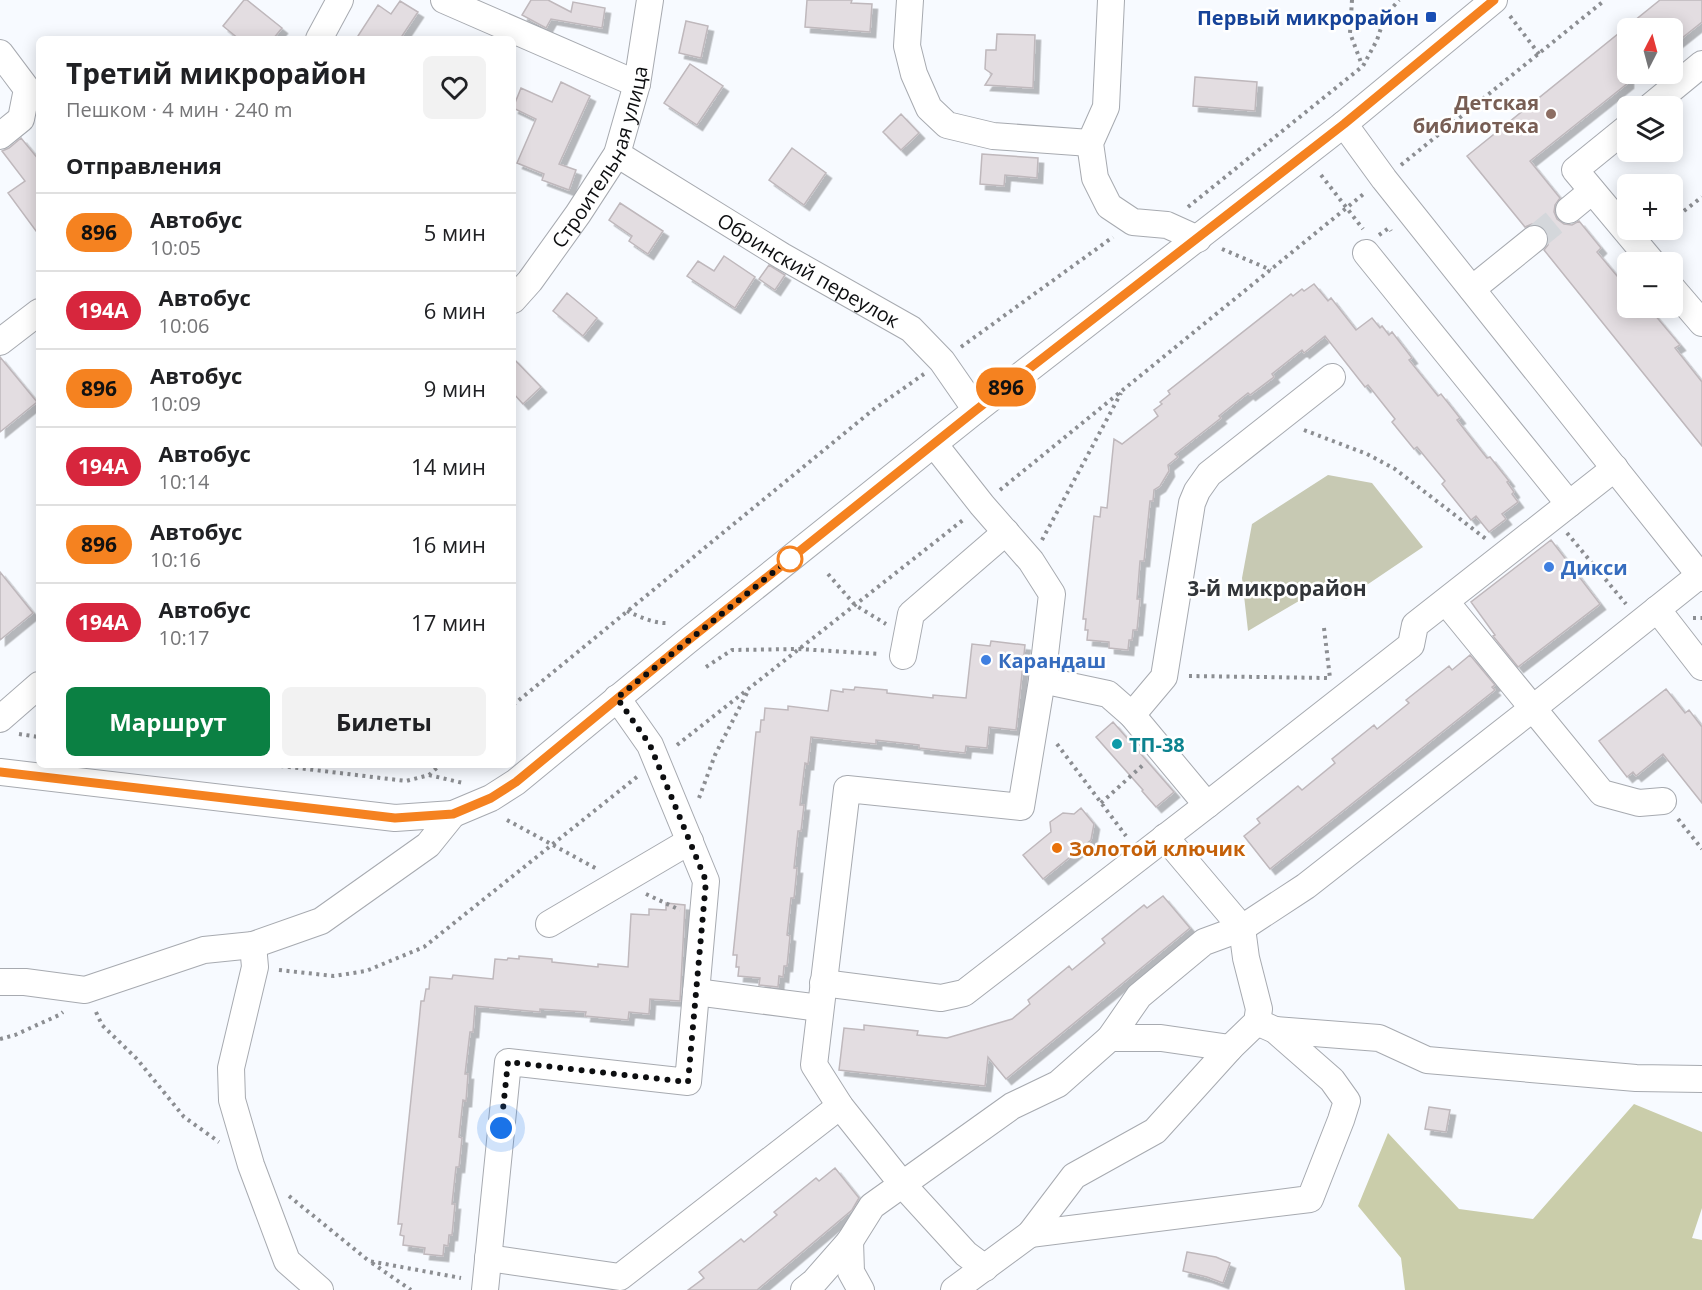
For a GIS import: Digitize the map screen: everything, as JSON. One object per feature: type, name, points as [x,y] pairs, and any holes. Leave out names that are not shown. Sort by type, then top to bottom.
[{"type":"street","points":[[321,36],[340,0]]},
{"type":"street","points":[[444,0],[637,84]]},
{"type":"street","name":"Строительная улица","points":[[516,297],[530,281],[578,214],[617,154],[637,84],[650,0]]},
{"type":"street","points":[[910,0],[907,46],[914,74],[929,108],[947,125],[993,136],[1090,142]]},
{"type":"street","points":[[1111,0],[1106,107],[1090,142],[1095,178],[1109,206],[1133,222],[1167,225],[1198,239]]},
{"type":"street","points":[[0,772],[395,818],[453,814],[491,798],[516,782],[617,698],[976,410],[1499,4]]},
{"type":"street","points":[[0,53],[27,88],[21,119],[0,136]]},
{"type":"street","points":[[1664,96],[1702,64]]},
{"type":"street","points":[[804,1290],[814,1282],[850,1241],[872,1206],[1012,1106],[1058,1084],[1110,1038],[1139,996],[1204,942],[1242,928],[1306,886],[1649,616],[1698,567],[1615,468],[1384,179],[1344,124]]},
{"type":"street","points":[[1617,136],[1575,170],[1644,252]]},
{"type":"street","name":"Обринский переулок","points":[[617,154],[782,256],[911,329],[942,361],[976,410]]},
{"type":"street","points":[[1569,210],[1592,191]]},
{"type":"street","points":[[1472,289],[1534,239]]},
{"type":"street","points":[[1368,242],[1561,511]]},
{"type":"street","points":[[1683,301],[1702,323]]},
{"type":"street","points":[[0,342],[36,314]]},
{"type":"street","points":[[1131,715],[1164,677],[1192,503],[1197,491],[1209,474],[1332,377]]},
{"type":"street","points":[[934,444],[982,505],[1031,561],[1052,594],[1042,680],[1021,807],[847,789],[814,1065],[840,1106],[903,1185],[966,1254],[985,1268]]},
{"type":"street","points":[[696,992],[941,998],[964,993],[1411,645],[1415,625],[1615,468]]},
{"type":"street","points":[[905,647],[911,614],[1006,532]]},
{"type":"street","points":[[1446,602],[1602,793],[1639,803],[1663,801]]},
{"type":"street","points":[[1649,616],[1702,667]]},
{"type":"street","points":[[1042,680],[1108,694],[1131,715],[1207,805]]},
{"type":"street","points":[[0,719],[36,688]]},
{"type":"street","points":[[485,1290],[508,1062],[688,1082],[706,881],[650,745],[617,698]]},
{"type":"street","points":[[0,982],[25,982],[85,990],[204,950],[254,956],[321,921],[428,845],[453,814]]},
{"type":"street","points":[[1030,1234],[1310,1199],[1341,1120],[1347,1101],[1332,1080],[1266,1026],[1259,1009],[1246,958],[1242,928],[1165,837]]},
{"type":"street","points":[[549,924],[690,841]]},
{"type":"street","points":[[254,956],[231,1068],[232,1100],[251,1166],[287,1261],[320,1290]]},
{"type":"street","points":[[954,1290],[1030,1234],[1074,1176],[1155,1131],[1230,1048],[1266,1026],[1379,1038],[1427,1060],[1636,1078],[1702,1079]]},
{"type":"street","points":[[1110,1038],[1161,1038],[1230,1048]]},
{"type":"street","points":[[488,1258],[620,1277],[840,1106]]},
{"type":"street","points":[[850,1241],[851,1272],[861,1290]]},
{"type":"path","points":[[1352,0],[1350,33],[1363,66]]},
{"type":"path","points":[[1167,225],[1363,66],[1377,40],[1385,16],[1399,0]]},
{"type":"path","points":[[1396,169],[1605,0]]},
{"type":"path","points":[[1499,4],[1539,54]]},
{"type":"path","points":[[1321,174],[1368,242],[1389,228],[1396,237]]},
{"type":"path","points":[[254,956],[334,976],[366,971],[424,947],[982,505],[1373,186]]},
{"type":"path","points":[[1683,212],[1702,197]]},
{"type":"path","points":[[516,702],[874,409],[1133,222]]},
{"type":"path","points":[[1198,239],[1271,270]]},
{"type":"path","points":[[1031,561],[1122,391]]},
{"type":"path","points":[[1277,420],[1388,464],[1506,554]]},
{"type":"path","points":[[1561,511],[1649,616]]},
{"type":"path","points":[[828,574],[855,605],[905,647]]},
{"type":"path","points":[[627,610],[640,617],[662,623],[672,622]]},
{"type":"path","points":[[1324,628],[1334,706]]},
{"type":"path","points":[[706,667],[732,650],[905,647]]},
{"type":"path","points":[[1164,677],[1198,675],[1368,679]]},
{"type":"path","points":[[698,801],[715,755],[748,689]]},
{"type":"path","points":[[1036,716],[1141,856]]},
{"type":"path","points":[[1101,803],[1160,749]]},
{"type":"path","points":[[298,768],[406,781],[429,775],[437,768]]},
{"type":"path","points":[[429,775],[466,784]]},
{"type":"path","points":[[1663,801],[1702,849]]},
{"type":"path","points":[[0,1039],[59,1016],[85,990]]},
{"type":"path","points":[[369,1261],[411,1290]]},
{"type":"green space","points":[[1328,475],[1372,483],[1423,547],[1346,599],[1321,588],[1248,631],[1242,578],[1252,524]]},
{"type":"green space","points":[[1634,1104],[1702,1132],[1702,1208],[1692,1238],[1702,1240],[1702,1290],[1405,1290],[1401,1258],[1358,1206],[1388,1133],[1459,1209],[1533,1219]]},
{"type":"building","points":[[244,0],[247,0],[282,28],[275,36],[235,36],[223,26]]},
{"type":"building","points":[[531,0],[548,0],[571,12],[573,2],[605,8],[602,28],[551,19],[546,28],[522,15]]},
{"type":"building","points":[[807,0],[852,0],[851,3],[872,4],[870,32],[805,27]]},
{"type":"building","points":[[1660,0],[1702,0],[1702,22],[1683,37],[1683,18],[1638,18]]},
{"type":"building","points":[[400,1],[418,12],[402,36],[358,36],[378,5],[391,14]]},
{"type":"building","points":[[686,21],[708,26],[701,58],[679,53]]},
{"type":"building","points":[[997,34],[1035,35],[1033,88],[985,85],[992,74],[985,69],[986,50],[996,50]]},
{"type":"building","points":[[1617,35],[1617,84],[1627,84],[1530,161],[1560,198],[1555,205],[1554,212],[1557,219],[1564,224],[1572,225],[1579,221],[1601,248],[1597,252],[1617,276],[1617,318],[1657,318],[1680,345],[1675,348],[1702,382],[1702,446],[1544,250],[1548,245],[1549,237],[1545,229],[1532,224],[1525,227],[1467,156]]},
{"type":"building","points":[[690,64],[723,86],[697,125],[664,103]]},
{"type":"building","points":[[1195,77],[1257,82],[1255,111],[1193,106]]},
{"type":"building","points":[[561,82],[590,96],[559,164],[576,170],[569,190],[542,180],[544,174],[517,163],[536,119],[516,109],[516,100],[521,88],[552,102]]},
{"type":"building","points":[[901,114],[919,133],[901,150],[883,132]]},
{"type":"building","points":[[21,138],[36,156],[36,231],[8,193],[25,181],[2,151]]},
{"type":"building","points":[[792,148],[826,173],[804,205],[769,180]]},
{"type":"building","points":[[982,154],[1038,158],[1037,178],[1005,175],[1004,186],[980,184]]},
{"type":"building","points":[[620,203],[663,231],[648,254],[629,241],[632,236],[609,220]]},
{"type":"building","points":[[724,256],[755,277],[735,308],[687,276],[698,261],[714,271]]},
{"type":"building","points":[[769,265],[785,275],[775,290],[759,279]]},
{"type":"building","points":[[1314,284],[1328,301],[1331,298],[1356,330],[1372,318],[1389,335],[1392,332],[1412,358],[1409,360],[1438,396],[1441,394],[1460,418],[1457,420],[1464,429],[1509,481],[1507,482],[1514,492],[1512,494],[1518,502],[1502,514],[1506,519],[1489,532],[1476,516],[1471,520],[1442,484],[1445,481],[1417,447],[1414,449],[1392,422],[1395,419],[1368,385],[1365,387],[1325,336],[1304,353],[1302,350],[1272,374],[1274,377],[1250,395],[1248,393],[1219,416],[1221,418],[1175,454],[1178,457],[1168,465],[1169,471],[1160,486],[1154,490],[1153,501],[1150,501],[1144,561],[1140,561],[1137,630],[1133,630],[1128,650],[1109,648],[1109,642],[1087,640],[1086,619],[1083,619],[1094,516],[1100,517],[1101,507],[1107,508],[1114,439],[1122,444],[1158,416],[1154,410],[1170,394],[1168,391],[1291,294],[1293,296]]},
{"type":"building","points":[[567,293],[597,318],[583,336],[553,311]]},
{"type":"building","points":[[0,357],[36,403],[0,432]]},
{"type":"building","points":[[516,361],[541,387],[523,404],[516,396]]},
{"type":"building","points":[[1551,540],[1600,604],[1518,667],[1493,636],[1495,635],[1471,602]]},
{"type":"building","points":[[0,572],[33,613],[0,640]]},
{"type":"building","points":[[991,641],[1025,645],[1016,730],[989,727],[987,748],[966,746],[965,753],[876,740],[876,744],[811,737],[800,805],[804,805],[801,831],[798,831],[794,868],[797,868],[787,935],[790,936],[787,966],[784,966],[783,977],[779,976],[778,987],[759,985],[760,978],[738,976],[737,955],[733,955],[756,732],[760,732],[765,708],[788,710],[788,706],[828,711],[831,690],[843,692],[843,689],[854,690],[855,687],[933,698],[933,695],[966,698],[972,644],[990,646]]},
{"type":"building","points":[[1470,655],[1495,685],[1492,687],[1495,690],[1270,869],[1244,836],[1260,823],[1257,819],[1298,786],[1302,790],[1335,763],[1332,759],[1374,725],[1377,729],[1409,703],[1406,700],[1449,666],[1452,670]]},
{"type":"building","points":[[1666,689],[1685,713],[1689,710],[1702,727],[1702,803],[1663,754],[1636,776],[1633,772],[1627,777],[1599,741]]},
{"type":"building","points":[[1113,722],[1174,792],[1156,807],[1096,737]]},
{"type":"building","name":"Золотой ключик","points":[[1081,808],[1094,824],[1091,840],[1043,879],[1023,855],[1051,832],[1050,822],[1063,813],[1074,814]]},
{"type":"building","points":[[1163,896],[1190,928],[1006,1079],[988,1057],[985,1086],[839,1070],[844,1028],[864,1030],[864,1025],[918,1031],[917,1035],[947,1038],[1012,1019],[1030,1004],[1028,1000],[1069,966],[1072,970],[1105,943],[1102,939],[1144,905],[1147,908]]},
{"type":"building","points":[[666,903],[685,905],[680,1001],[650,999],[649,1014],[629,1012],[628,1020],[585,1016],[586,1012],[540,1009],[540,1012],[475,1006],[473,1032],[470,1032],[465,1074],[468,1074],[466,1101],[463,1100],[459,1167],[456,1167],[452,1204],[455,1204],[452,1235],[449,1235],[448,1246],[444,1245],[443,1256],[424,1254],[425,1248],[403,1245],[404,1236],[400,1235],[402,1224],[398,1224],[421,1001],[424,1001],[426,989],[429,989],[430,977],[452,979],[453,975],[493,979],[495,959],[519,959],[519,956],[598,967],[598,964],[628,967],[631,914],[649,915],[649,909],[666,910]]},
{"type":"building","points":[[1429,1107],[1450,1110],[1446,1132],[1425,1129]]},
{"type":"building","points":[[835,1168],[859,1198],[852,1210],[757,1290],[688,1290],[704,1278],[699,1272],[741,1239],[744,1242],[777,1215],[774,1212],[816,1178],[819,1181]]},
{"type":"building","points":[[1187,1252],[1216,1257],[1230,1263],[1223,1283],[1183,1271]]},
{"type":"tunnel","points":[[1534,239],[1569,210]]},
{"type":"bus line","name":"896","points":[[0,772],[395,818],[453,814],[491,798],[516,782],[686,642],[976,410],[1344,124],[1494,0]]},
{"type":"place","name":"Первый микрорайон","points":[[1431,17]]},
{"type":"place","name":"Детская библиотека","points":[[1551,114]]},
{"type":"place","name":"Дикси","points":[[1549,567]]},
{"type":"place","name":"Карандаш","points":[[986,660]]},
{"type":"place","name":"ТП-38","points":[[1117,744]]},
{"type":"place","name":"Золотой ключик","points":[[1057,848]]},
{"type":"district","name":"3-й микрорайон","points":[[1277,588]]},
{"type":"route","points":[[501,1128],[508,1062],[688,1082],[706,881],[650,745],[617,698],[790,559]]}]
